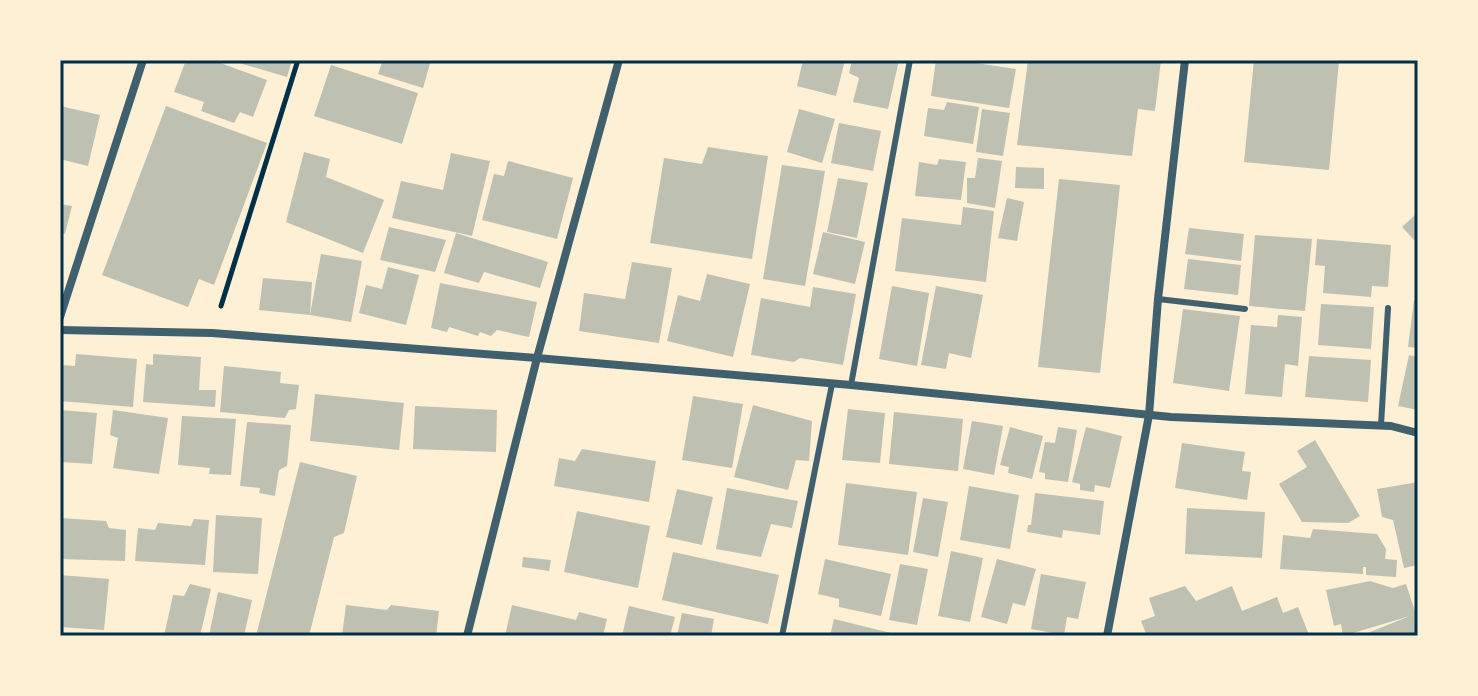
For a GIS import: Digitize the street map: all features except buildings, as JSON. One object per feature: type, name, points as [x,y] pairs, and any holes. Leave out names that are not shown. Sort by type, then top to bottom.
[{"type":"street","points":[[60,317],[143,60]]},
{"type":"street","points":[[467,636],[537,358],[619,60]]},
{"type":"street","points":[[1107,636],[1149,415],[1158,299],[1185,60]]},
{"type":"street","points":[[60,330],[212,333],[851,385],[1149,415],[1381,425],[1418,433]]},
{"type":"lane","points":[[851,385],[910,60]]},
{"type":"lane","points":[[1158,299],[1245,309]]},
{"type":"lane","points":[[1381,425],[1388,308]]},
{"type":"lane","points":[[782,636],[832,384]]},
{"type":"path","points":[[212,333],[298,60]]}]
